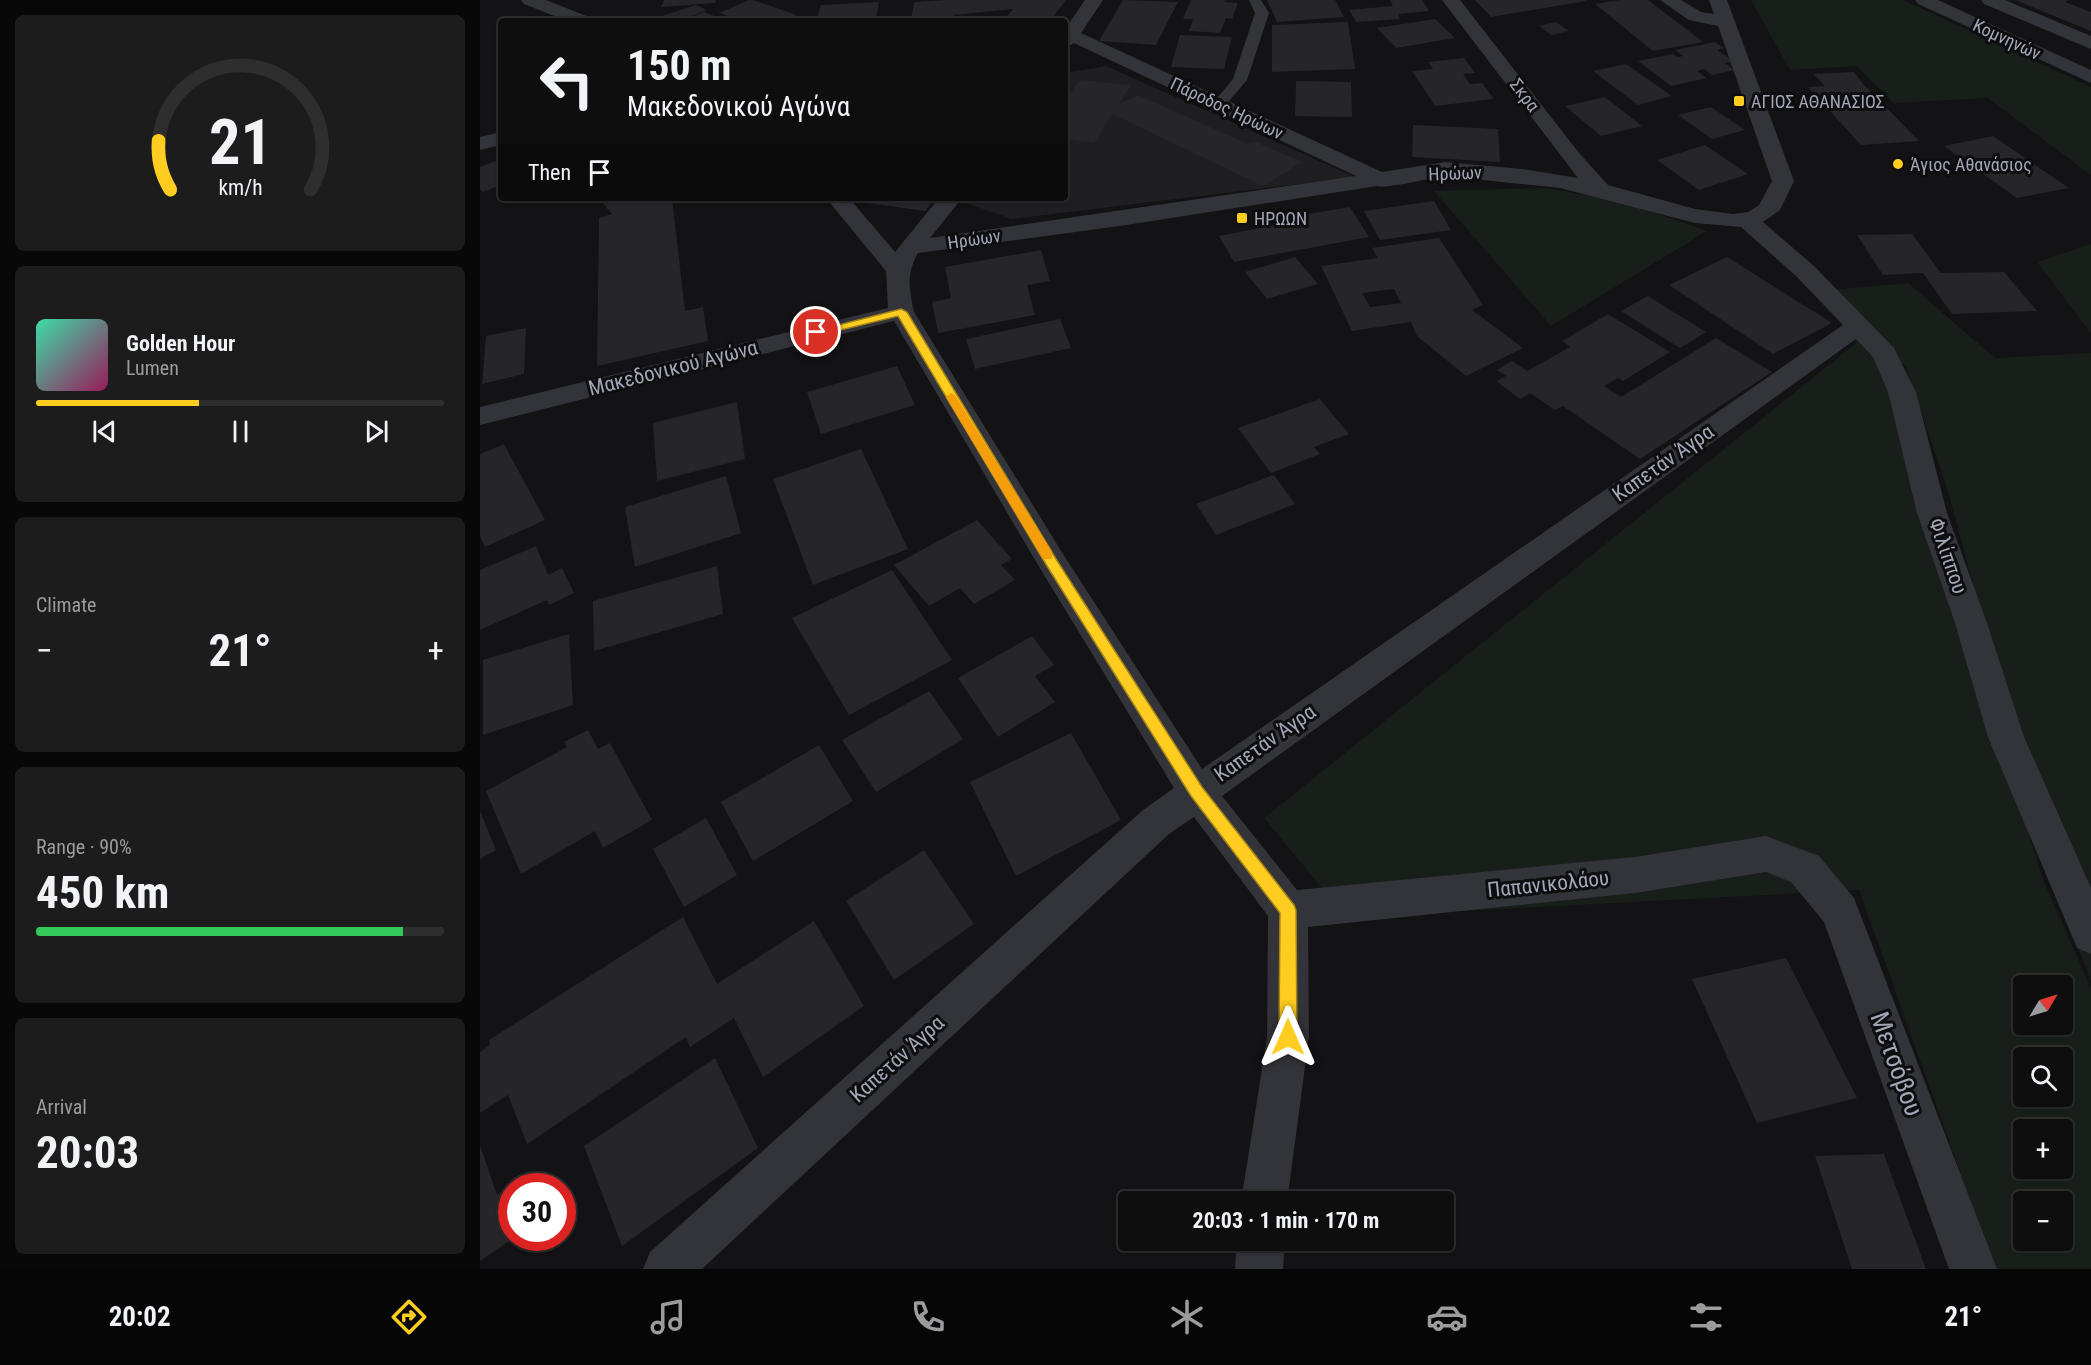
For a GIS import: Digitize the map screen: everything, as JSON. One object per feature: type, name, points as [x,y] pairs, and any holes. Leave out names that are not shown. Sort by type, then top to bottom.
[{"type":"street","points":[[530,0],[575,18]]},
{"type":"street","points":[[1068,39],[1094,0]]},
{"type":"street","name":"Σκρα","points":[[1450,0],[1571,158],[1600,189]]},
{"type":"street","points":[[1669,0],[1695,16],[1725,22]]},
{"type":"street","points":[[1718,0],[1783,182],[1777,201],[1762,215],[1747,220]]},
{"type":"street","name":"Κομνηνών","points":[[1924,0],[2091,77]]},
{"type":"street","points":[[1990,0],[2091,43]]},
{"type":"street","name":"Πάροδος Ηρώων","points":[[1068,39],[1219,104],[1384,181]]},
{"type":"street","points":[[480,144],[498,139]]},
{"type":"street","name":"Ηρώων","points":[[912,248],[1384,181],[1445,170],[1528,175],[1600,189],[1706,218],[1747,220]]},
{"type":"street","points":[[840,201],[898,271]]},
{"type":"street","points":[[949,201],[912,248],[898,271],[897,290],[901,312],[1052,562],[1196,791],[1288,910],[1288,1037],[1266,1191]]},
{"type":"street","name":"Φιλίππου","points":[[1747,220],[1805,271],[1885,354],[1902,393],[1932,513],[1971,623],[2006,737],[2091,934]]},
{"type":"street","name":"Μακεδονικού Αγώνα","points":[[480,416],[901,312]]},
{"type":"street","name":"Καπετάν Άγρα","points":[[667,1269],[1155,822],[1858,326]]},
{"type":"street","name":"Παπανικολάου","points":[[1288,910],[1635,875],[1766,855],[1805,869]]},
{"type":"street","name":"Μετσόβου","points":[[1805,869],[1840,911],[1973,1269]]},
{"type":"street","points":[[1259,1269],[1260,1251]]},
{"type":"lane","points":[[1219,104],[1240,80],[1262,13],[1255,0]]},
{"type":"shaded area","points":[[1751,0],[1903,0],[2091,87],[2091,175],[1988,98],[1894,103],[1857,66],[1790,70]]},
{"type":"shaded area","points":[[1106,66],[1355,177],[1012,219],[966,203],[968,201],[1068,201],[1068,74],[1070,72]]},
{"type":"shaded area","points":[[1547,188],[1628,203],[1707,231],[1551,326],[1434,191]]},
{"type":"shaded area","points":[[2091,244],[2091,333],[2037,262]]},
{"type":"shaded area","points":[[1908,283],[1995,358],[2091,353],[2091,981],[2055,889],[1948,491],[1906,367],[1831,290]]},
{"type":"shaded area","points":[[1858,326],[1900,369],[1999,741],[2044,882],[2091,988],[2091,1269],[1995,1269],[1859,890],[1346,917],[1264,818],[1855,344]]},
{"type":"building","points":[[664,0],[716,0],[715,3],[661,7]]},
{"type":"building","points":[[753,0],[797,15],[790,18],[733,18],[719,13]]},
{"type":"building","points":[[1066,0],[1052,18],[1006,18],[1013,9],[954,15],[954,18],[911,18],[914,2]]},
{"type":"building","points":[[1123,0],[1178,2],[1156,45],[1099,41]]},
{"type":"building","points":[[1191,0],[1225,0],[1224,2],[1238,3],[1232,19],[1226,18],[1220,33],[1189,31],[1193,19],[1183,19]]},
{"type":"building","points":[[1267,0],[1335,0],[1344,17],[1277,22]]},
{"type":"building","points":[[1390,0],[1422,0],[1429,11],[1398,14],[1400,19],[1356,22],[1349,10],[1393,6]]},
{"type":"building","points":[[1475,0],[1586,0],[1586,1],[1491,17]]},
{"type":"building","points":[[1620,0],[1648,0],[1703,42],[1653,51],[1595,4]]},
{"type":"building","points":[[2015,0],[2069,0],[2065,2],[2091,12],[2091,31]]},
{"type":"building","points":[[879,2],[876,18],[817,18],[821,5]]},
{"type":"building","points":[[696,5],[707,10],[686,18],[656,18]]},
{"type":"building","points":[[704,12],[719,18],[689,18]]},
{"type":"building","points":[[1435,19],[1455,38],[1396,48],[1377,28]]},
{"type":"building","points":[[1348,22],[1355,69],[1272,72],[1272,25]]},
{"type":"building","points":[[1556,22],[1569,31],[1551,35],[1539,26]]},
{"type":"building","points":[[1180,35],[1232,37],[1224,69],[1171,67]]},
{"type":"building","points":[[1715,42],[1724,48],[1717,50],[1733,61],[1725,63],[1734,70],[1712,75],[1704,69],[1697,71],[1707,78],[1671,86],[1638,61],[1673,54],[1678,57],[1683,56],[1675,50]]},
{"type":"building","points":[[1464,58],[1475,73],[1463,74],[1470,84],[1482,83],[1494,99],[1435,106],[1412,71],[1433,69],[1428,62]]},
{"type":"building","points":[[1626,64],[1672,96],[1638,105],[1593,71]]},
{"type":"building","points":[[1854,72],[1919,141],[1861,145],[1808,87],[1825,86],[1814,74]]},
{"type":"building","points":[[1080,80],[1131,85],[1119,104],[1138,95],[1248,144],[1254,141],[1302,162],[1263,186],[1112,114],[1094,143],[1068,139],[1068,97]]},
{"type":"building","points":[[1296,81],[1351,82],[1352,117],[1295,116]]},
{"type":"building","points":[[1605,97],[1642,126],[1601,136],[1565,106]]},
{"type":"building","points":[[1711,107],[1745,130],[1712,139],[1678,115]]},
{"type":"building","points":[[1413,125],[1498,129],[1500,162],[1412,157]]},
{"type":"building","points":[[1993,136],[2069,188],[2017,198],[1944,146]]},
{"type":"building","points":[[1705,145],[1748,174],[1699,190],[1657,160]]},
{"type":"building","points":[[498,160],[498,186],[483,192],[480,189],[480,167]]},
{"type":"building","points":[[601,201],[672,201],[685,311],[703,307],[708,341],[597,366],[599,218],[612,214]]},
{"type":"building","points":[[869,201],[933,201],[925,211],[867,203]]},
{"type":"building","points":[[1434,201],[1451,230],[1380,240],[1364,211]]},
{"type":"building","points":[[1350,207],[1369,237],[1234,262],[1219,236],[1275,225],[1272,220]]},
{"type":"building","points":[[1912,234],[1941,273],[2004,272],[2037,311],[1952,314],[1923,273],[1883,275],[1857,235]]},
{"type":"building","points":[[1439,238],[1483,305],[1472,310],[1523,348],[1466,376],[1417,336],[1411,322],[1352,331],[1321,266],[1378,258],[1372,248]],"holes":[[[1394,289],[1401,303],[1370,307],[1362,293]]]},
{"type":"building","points":[[1041,250],[1050,281],[1027,285],[1035,315],[938,333],[932,302],[951,298],[945,267]]},
{"type":"building","points":[[1295,257],[1318,284],[1267,299],[1245,272]]},
{"type":"building","points":[[1727,257],[1832,323],[1773,354],[1669,285]]},
{"type":"building","points":[[1648,296],[1706,332],[1680,348],[1621,311]]},
{"type":"building","points":[[1608,314],[1670,352],[1623,381],[1618,378],[1604,386],[1621,397],[1716,338],[1772,372],[1640,459],[1563,406],[1555,410],[1530,393],[1520,399],[1496,381],[1506,376],[1497,370],[1512,361],[1527,371],[1570,347],[1562,341]]},
{"type":"building","points":[[1060,319],[1071,348],[975,369],[966,339]]},
{"type":"building","points":[[526,328],[524,374],[482,384],[486,336]]},
{"type":"building","points":[[897,366],[915,405],[821,434],[807,392]]},
{"type":"building","points":[[1320,399],[1349,434],[1314,447],[1320,454],[1271,473],[1238,428]]},
{"type":"building","points":[[737,402],[745,459],[657,481],[653,423]]},
{"type":"building","points":[[504,444],[545,520],[485,547],[480,536],[480,454]]},
{"type":"building","points":[[861,449],[908,549],[813,585],[773,479]]},
{"type":"building","points":[[1274,475],[1295,504],[1216,535],[1196,504]]},
{"type":"building","points":[[726,476],[741,533],[635,567],[625,507]]},
{"type":"building","points":[[977,520],[1012,559],[1001,565],[1015,580],[974,604],[960,588],[929,606],[894,565]]},
{"type":"building","points":[[536,546],[548,575],[562,568],[574,593],[549,605],[547,600],[480,630],[480,570]]},
{"type":"building","points":[[717,566],[723,614],[594,651],[593,601]]},
{"type":"building","points":[[892,570],[952,660],[849,715],[792,618]]},
{"type":"building","points":[[569,634],[573,705],[483,735],[483,660]]},
{"type":"building","points":[[1032,636],[1054,665],[1035,676],[1055,702],[998,737],[958,678]]},
{"type":"building","points":[[929,691],[963,739],[876,792],[842,740]]},
{"type":"building","points":[[588,730],[598,749],[610,743],[652,820],[603,848],[595,831],[521,874],[486,791],[567,747],[564,742]]},
{"type":"building","points":[[1071,733],[1121,820],[1016,876],[970,782]]},
{"type":"building","points":[[819,745],[853,801],[753,861],[721,802]]},
{"type":"building","points":[[480,811],[496,850],[480,859]]},
{"type":"building","points":[[706,818],[737,875],[684,907],[653,849]]},
{"type":"building","points":[[924,850],[974,924],[894,980],[846,901]]},
{"type":"building","points":[[683,917],[717,984],[814,921],[864,1006],[763,1077],[734,1018],[690,1047],[686,1037],[527,1144],[508,1095],[480,1113],[480,1052],[490,1045],[489,1040]]},
{"type":"building","points":[[1786,958],[1857,1098],[1757,1123],[1692,979]]},
{"type":"building","points":[[715,1058],[758,1148],[622,1246],[584,1146]]},
{"type":"building","points":[[480,1145],[498,1194],[498,1249],[480,1261]]},
{"type":"building","points":[[1884,1154],[1926,1269],[1852,1269],[1815,1156]]},
{"type":"slow traffic","points":[[951,397],[1048,556]]},
{"type":"place","name":"ΑΓΙΟΣ ΑΘΑΝΑΣΙΟΣ","points":[[1739,101]]},
{"type":"place","name":"Άγιος Αθανάσιος","points":[[1898,164]]},
{"type":"place","name":"ΗΡΩΩΝ","points":[[1242,218]]},
{"type":"route","points":[[816,332],[901,312],[1052,562],[1196,791],[1288,910],[1288,1037]]}]
